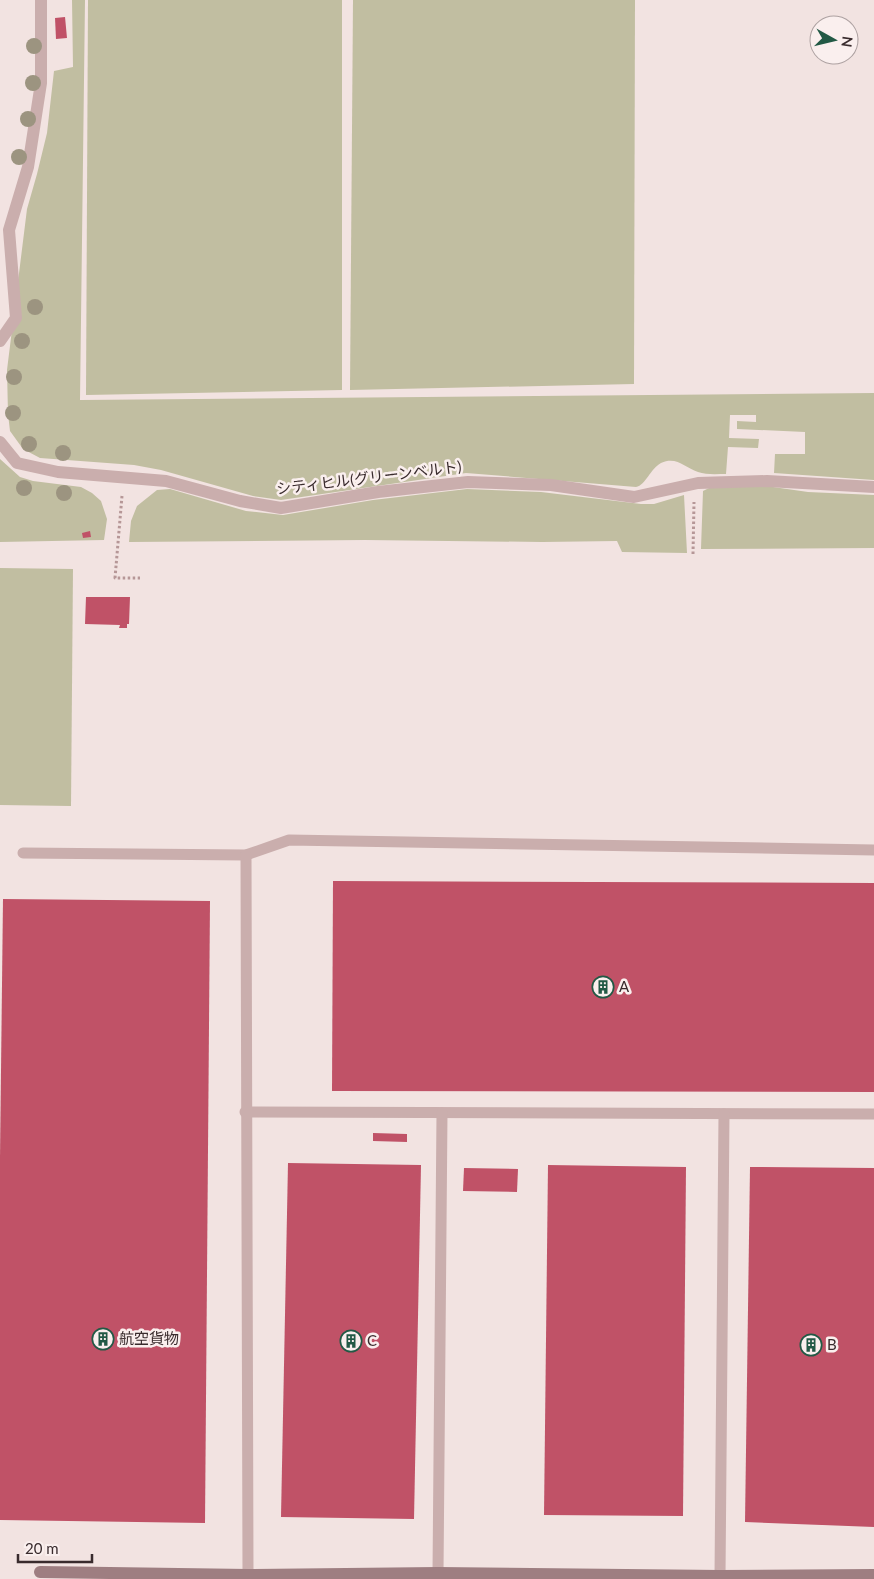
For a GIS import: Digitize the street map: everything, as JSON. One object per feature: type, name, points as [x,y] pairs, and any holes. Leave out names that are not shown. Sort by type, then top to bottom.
[{"type":"street","points":[[0,341],[16,318],[9,230],[28,167],[41,83],[41,0]]},
{"type":"street","name":"シティヒル(グリーンベルト)","points":[[0,442],[17,463],[58,472],[166,481],[240,501],[281,508],[378,492],[468,482],[551,485],[634,497],[693,484],[767,481],[874,487]]},
{"type":"street","points":[[40,1572],[248,1575],[874,1575]]},
{"type":"lane","points":[[23,853],[246,855],[289,840],[874,850]]},
{"type":"lane","points":[[246,855],[245,1112],[248,1575]]},
{"type":"lane","points":[[245,1112],[874,1114]]},
{"type":"lane","points":[[438,1574],[442,1113]]},
{"type":"lane","points":[[720,1576],[724,1114]]},
{"type":"path","points":[[124,478],[114,578],[140,578]]},
{"type":"path","points":[[693,484],[693,554]]},
{"type":"shaded area","points":[[72,0],[85,0],[80,400],[874,393],[874,480],[774,473],[775,454],[805,454],[805,432],[737,429],[737,421],[756,422],[756,415],[730,415],[729,438],[759,439],[758,448],[728,447],[726,474],[701,473],[681,463],[667,461],[657,466],[643,483],[636,487],[466,473],[281,500],[253,496],[161,470],[134,465],[40,458],[23,449],[10,431],[7,370],[27,209],[47,133],[54,71],[73,67]]},
{"type":"shaded area","points":[[88,0],[342,0],[342,390],[86,395]]},
{"type":"shaded area","points":[[353,0],[635,0],[634,384],[350,390]]},
{"type":"shaded area","points":[[0,459],[20,477],[33,481],[81,487],[92,493],[101,501],[107,519],[104,540],[0,542]]},
{"type":"shaded area","points":[[711,487],[773,487],[808,492],[874,495],[874,548],[701,549],[703,491]]},
{"type":"shaded area","points":[[170,489],[246,511],[283,515],[373,500],[467,489],[541,492],[641,504],[654,504],[684,495],[687,553],[622,552],[617,541],[365,540],[129,542],[131,521],[137,506],[157,490]]},
{"type":"shaded area","points":[[0,568],[73,569],[71,806],[0,805]]},
{"type":"building","points":[[65,17],[67,38],[56,39],[55,18]]},
{"type":"building","points":[[90,531],[91,537],[83,538],[82,533]]},
{"type":"building","points":[[86,597],[130,597],[129,624],[127,624],[127,628],[119,628],[120,625],[85,624]]},
{"type":"building","name":"A","points":[[333,881],[874,883],[874,1092],[332,1091]]},
{"type":"building","name":"航空貨物","points":[[3,899],[210,901],[205,1523],[0,1520],[0,1158]]},
{"type":"building","points":[[373,1133],[407,1134],[407,1142],[373,1141]]},
{"type":"building","name":"C","points":[[288,1163],[421,1165],[414,1519],[281,1517]]},
{"type":"building","points":[[548,1165],[686,1167],[683,1516],[544,1515]]},
{"type":"building","name":"B","points":[[750,1167],[874,1168],[874,1527],[745,1522]]},
{"type":"building","points":[[464,1168],[518,1169],[517,1192],[463,1191]]},
{"type":"place","name":"A","points":[[603,987]]},
{"type":"place","name":"航空貨物","points":[[103,1339]]},
{"type":"place","name":"C","points":[[351,1341]]},
{"type":"place","name":"B","points":[[811,1345]]}]
